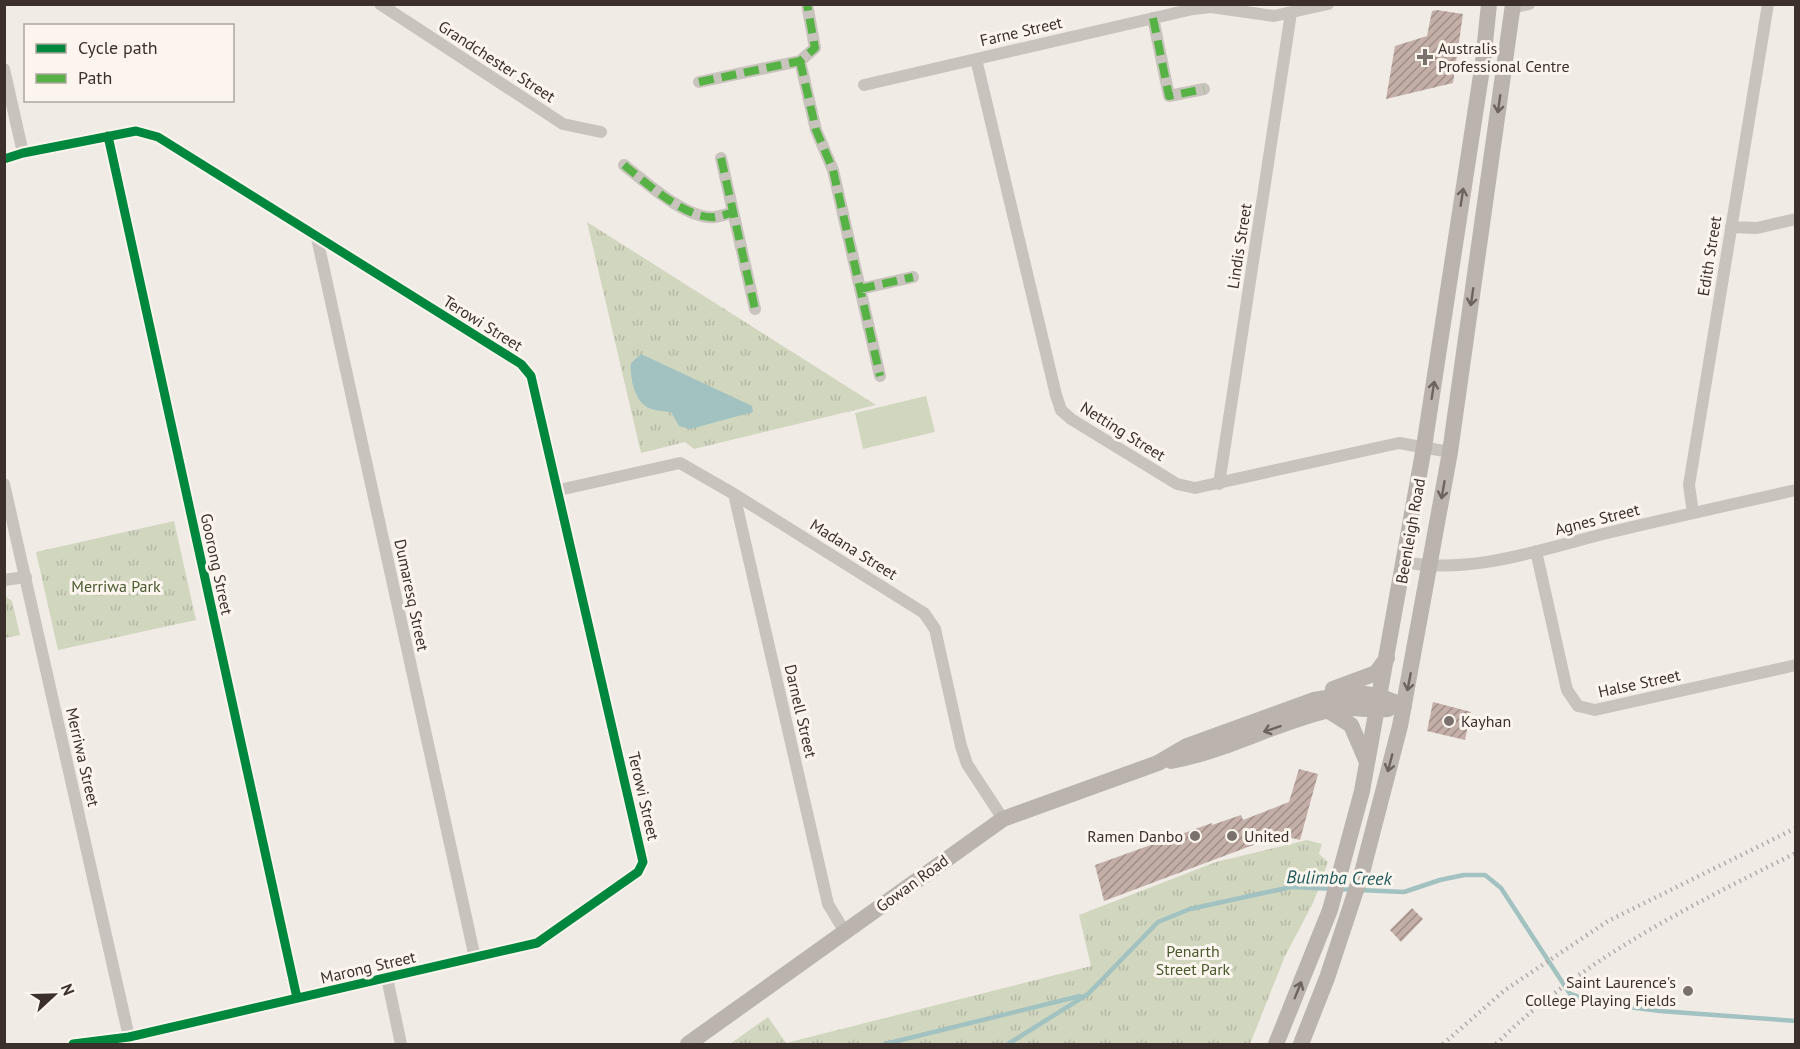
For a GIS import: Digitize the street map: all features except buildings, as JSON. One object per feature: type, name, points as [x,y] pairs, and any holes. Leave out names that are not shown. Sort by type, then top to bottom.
[{"type":"main road","name":"Beenleigh Road","points":[[1276,1044],[1330,909],[1344,864],[1367,763],[1388,658],[1424,447],[1483,62],[1489,4]]},
{"type":"main road","name":"Beenleigh Road","points":[[1301,1044],[1349,913],[1404,706],[1450,452],[1512,6]]},
{"type":"main road","points":[[1367,763],[1351,725],[1321,705],[1330,690],[1376,673],[1388,658]]},
{"type":"main road","name":"Gowan Road","points":[[688,1044],[1003,819],[1158,763],[1187,746],[1321,705],[1348,694],[1378,703],[1404,706]]},
{"type":"street","name":"Grandchester Street","points":[[380,4],[563,124],[601,132]]},
{"type":"street","points":[[699,81],[800,61],[815,48],[807,4]]},
{"type":"street","name":"Farne Street","points":[[864,85],[1193,9],[1211,8],[1274,16],[1328,4]]},
{"type":"street","points":[[1512,6],[1529,4]]},
{"type":"street","name":"Edith Street","points":[[1693,513],[1689,485],[1768,4]]},
{"type":"street","name":"Lindis Street","points":[[1219,484],[1291,13]]},
{"type":"street","points":[[1153,18],[1169,96],[1204,89]]},
{"type":"street","name":"Netting Street","points":[[976,58],[1061,410],[1071,419],[1177,484],[1195,488],[1399,443],[1450,452]]},
{"type":"street","points":[[800,61],[816,130],[833,170],[880,376]]},
{"type":"street","points":[[4,69],[23,153]]},
{"type":"street","name":"Terowi Street","points":[[4,159],[23,153],[136,131],[158,137],[521,364],[531,376],[559,490],[643,862]]},
{"type":"street","name":"Goorong Street","points":[[108,136],[297,998]]},
{"type":"street","points":[[721,158],[755,309]]},
{"type":"street","points":[[624,165],[663,196],[697,215],[714,217],[734,212]]},
{"type":"street","points":[[1731,227],[1757,228],[1796,219]]},
{"type":"street","name":"Dumaresq Street","points":[[317,238],[475,958]]},
{"type":"street","points":[[860,290],[913,277]]},
{"type":"street","name":"Madana Street","points":[[559,490],[680,463],[734,494],[924,613],[934,630],[967,764],[1003,819]]},
{"type":"street","name":"Merriwa Street","points":[[4,484],[129,1037]]},
{"type":"street","name":"Agnes Street","points":[[1404,562],[1430,567],[1464,565],[1536,551],[1796,490]]},
{"type":"street","name":"Darnell Street","points":[[734,494],[828,904],[845,932]]},
{"type":"street","name":"Halse Street","points":[[1536,551],[1567,690],[1578,706],[1595,710],[1796,665]]},
{"type":"street","points":[[4,580],[26,577]]},
{"type":"street","name":"Marong Street","points":[[74,1044],[129,1037],[537,943],[638,872],[643,862]]},
{"type":"street","points":[[387,978],[401,1044]]},
{"type":"green space","points":[[587,222],[876,405],[694,449],[685,442],[641,453]]},
{"type":"green space","points":[[926,396],[935,432],[863,449],[855,413]]},
{"type":"green space","name":"Merriwa Park","points":[[174,521],[196,620],[58,650],[36,552]]},
{"type":"green space","points":[[5,596],[12,601],[20,635],[5,638]]},
{"type":"green space","name":"Penarth Street Park","points":[[1307,840],[1322,844],[1319,854],[1328,862],[1313,903],[1285,956],[1250,1044],[730,1044],[768,1017],[786,1043],[1091,966],[1079,915],[1216,862]]},
{"type":"water","points":[[641,354],[752,406],[753,412],[690,429],[679,426],[671,412],[649,408],[639,399],[632,381],[631,363]]},
{"type":"waterway","name":"Bulimba Creek","points":[[1008,1044],[1088,994],[1158,922],[1190,909],[1291,887],[1404,892],[1464,875],[1485,875],[1501,888],[1570,994],[1597,1003],[1660,1011],[1796,1021]]},
{"type":"waterway","points":[[885,1044],[1080,996]]},
{"type":"railway","points":[[1443,1044],[1505,990],[1608,921],[1796,828]]},
{"type":"railway","points":[[1496,1044],[1564,986],[1600,961],[1676,915],[1796,853]]},
{"type":"marked path","points":[[699,82],[800,61],[815,48],[807,4]]},
{"type":"marked path","points":[[1153,18],[1169,96],[1204,89]]},
{"type":"marked path","points":[[800,61],[816,130],[833,170],[880,376]]},
{"type":"marked path","points":[[721,158],[755,309]]},
{"type":"marked path","points":[[624,165],[655,190],[692,213],[715,217],[733,212]]},
{"type":"marked path","points":[[860,289],[913,277]]},
{"type":"cycle path","points":[[4,159],[23,153],[136,131],[158,137],[521,364],[531,376],[643,862],[638,872],[537,943],[129,1037],[73,1044]]},
{"type":"cycle path","points":[[108,136],[297,998]]},
{"type":"place","name":"Australis Professional Centre","points":[[1425,57]]},
{"type":"place","name":"Kayhan","points":[[1449,721]]},
{"type":"place","name":"Ramen Danbo","points":[[1195,836]]},
{"type":"place","name":"United","points":[[1232,836]]},
{"type":"place","name":"Saint Laurence's College Playing Fields","points":[[1688,991]]}]
